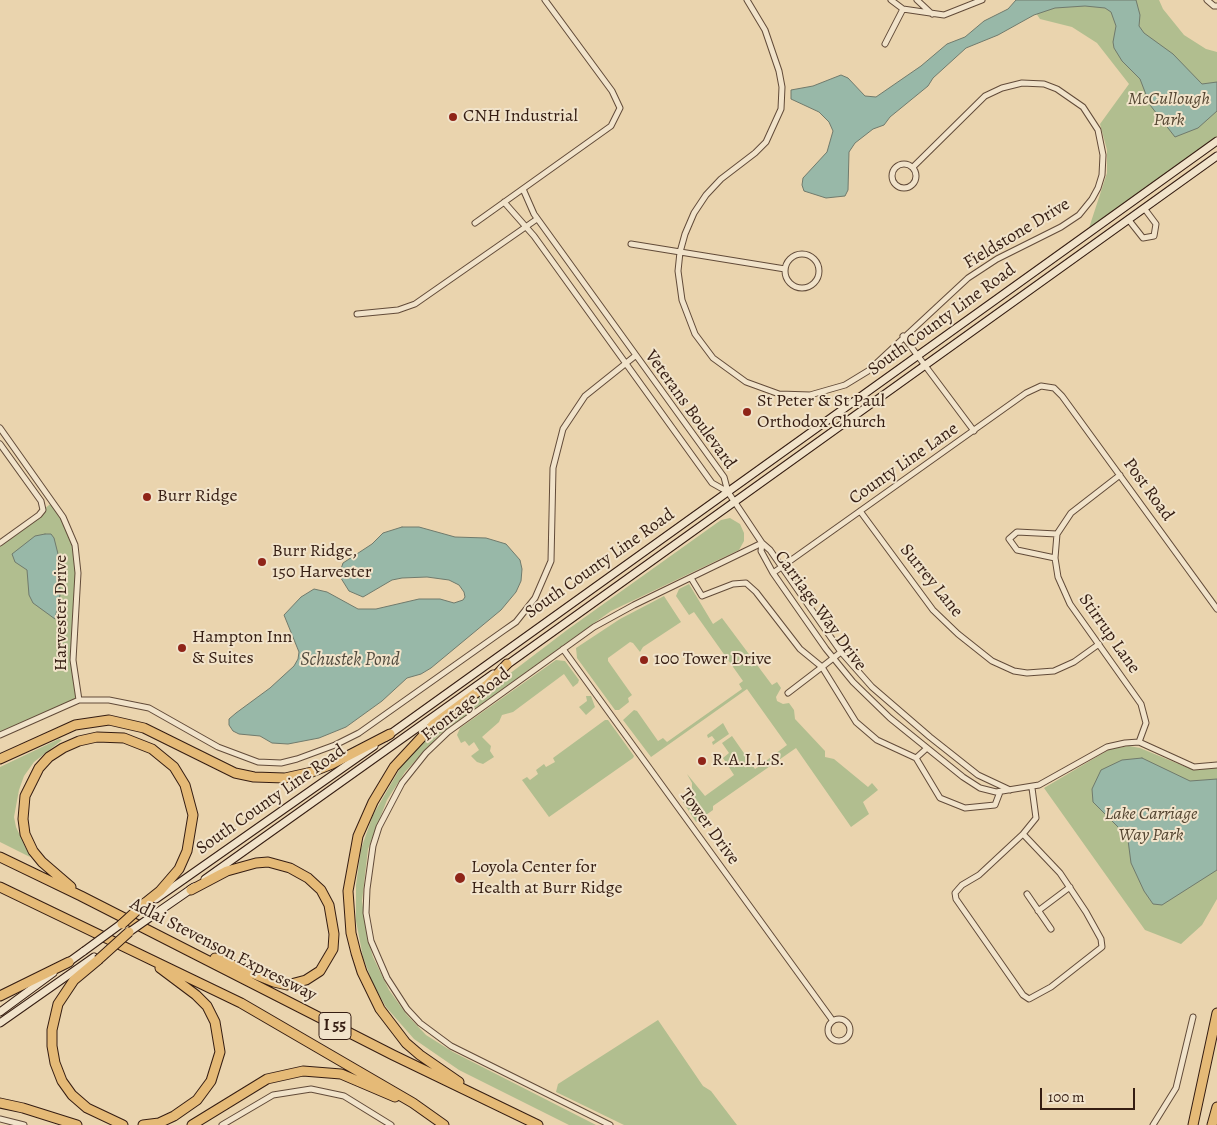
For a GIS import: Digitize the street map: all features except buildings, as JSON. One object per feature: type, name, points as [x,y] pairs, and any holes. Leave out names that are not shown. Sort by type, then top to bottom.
[{"type":"highway","points":[[487,1100],[420,1055],[406,1043],[380,1009],[362,972],[356,953],[348,891],[358,836],[373,802],[394,767],[434,724],[488,684],[507,664]]},
{"type":"highway","points":[[0,759],[75,725],[109,720],[144,728],[235,773],[254,777],[285,778],[312,772],[332,764],[390,734]]},
{"type":"highway","points":[[81,896],[49,868],[33,850],[25,834],[22,807],[30,785],[49,757],[79,741],[96,736],[114,736],[142,743],[164,757],[174,767],[185,785],[191,801],[192,831],[179,869],[146,904],[122,924]]},
{"type":"highway","name":"Adlai Stevenson Expressway","points":[[0,857],[81,896],[393,1055],[538,1125]]},
{"type":"highway","points":[[185,949],[287,985],[306,980],[320,970],[333,949],[332,919],[325,897],[308,878],[290,868],[268,862],[256,863],[227,871],[191,890]]},
{"type":"highway","name":"I 55","points":[[0,887],[241,1003],[413,1103],[444,1125]]},
{"type":"highway","points":[[0,890],[55,915]]},
{"type":"highway","points":[[124,1125],[87,1108],[72,1095],[62,1081],[55,1063],[52,1030],[58,1004],[74,980],[96,958],[130,932]]},
{"type":"highway","points":[[139,953],[179,981],[207,1006],[216,1022],[220,1052],[211,1081],[197,1100],[174,1116],[159,1122],[143,1125]]},
{"type":"highway","points":[[0,996],[69,962]]},
{"type":"highway","points":[[1193,1125],[1217,1013]]},
{"type":"highway","points":[[192,1125],[267,1079],[303,1071],[341,1074],[376,1090],[413,1103]]},
{"type":"highway","points":[[0,1103],[23,1108],[77,1125]]},
{"type":"highway","points":[[1212,1125],[1217,1107]]},
{"type":"main road","name":"South County Line Road","points":[[146,904],[390,734],[1217,141]]},
{"type":"main road","name":"South County Line Road","points":[[130,932],[191,890],[292,815],[735,502],[1217,156]]},
{"type":"main road","points":[[0,1012],[122,924]]},
{"type":"main road","points":[[0,1023],[96,958]]},
{"type":"street","points":[[475,223],[611,126],[620,108],[608,85],[545,0]]},
{"type":"street","name":"Fieldstone Drive","points":[[747,0],[765,30],[779,71],[782,87],[781,109],[771,134],[760,149],[721,179],[699,204],[689,223],[680,252],[680,292],[685,313],[695,334],[722,366],[755,386],[779,394],[798,395],[833,390],[863,374],[952,292],[982,268],[1011,251],[1067,224],[1079,215],[1098,188],[1102,175],[1104,155],[1095,124],[1083,107],[1073,98],[1044,84],[1022,84],[1002,88],[985,96],[913,167]]},
{"type":"street","points":[[891,0],[903,9],[932,15],[944,15],[959,11],[982,0]]},
{"type":"street","points":[[917,0],[932,15]]},
{"type":"street","points":[[1207,0],[1214,6],[1217,6]]},
{"type":"street","points":[[885,44],[903,9]]},
{"type":"street","points":[[906,164],[913,167],[916,174],[915,182],[910,188],[902,189],[895,186],[891,178],[892,171],[898,165],[906,164]]},
{"type":"street","name":"Veterans Boulevard","points":[[523,189],[537,219],[724,477],[728,492]]},
{"type":"street","name":"Veterans Boulevard","points":[[504,202],[526,226],[712,483],[728,492]]},
{"type":"street","points":[[1128,219],[1144,238],[1154,236],[1156,224],[1144,208]]},
{"type":"street","points":[[357,314],[398,310],[415,304],[537,219]]},
{"type":"street","points":[[630,244],[786,269]]},
{"type":"street","points":[[806,254],[819,266],[819,276],[814,283],[802,288],[791,284],[786,276],[786,269],[796,255],[806,254]]},
{"type":"street","points":[[903,336],[974,432]]},
{"type":"street","points":[[0,735],[79,700],[109,700],[149,708],[218,747],[258,762],[281,763],[297,759],[335,745],[358,732],[516,622],[535,598],[551,560],[553,468],[563,429],[585,396],[635,356]]},
{"type":"street","name":"County Line Lane","points":[[772,573],[1034,388],[1041,386],[1054,388]]},
{"type":"street","name":"Post Road","points":[[1054,388],[1062,396],[1217,609]]},
{"type":"street","name":"Harvester Drive","points":[[0,428],[63,517],[75,545],[78,573],[73,660],[79,700]]},
{"type":"street","points":[[0,444],[41,501],[43,510],[0,543]]},
{"type":"street","points":[[1056,558],[1016,550],[1010,545],[1009,539],[1017,532],[1057,534],[1071,513],[1120,475]]},
{"type":"street","points":[[728,492],[762,543]]},
{"type":"street","name":"Surrey Lane","points":[[860,511],[933,610],[958,634],[992,661],[1014,671],[1027,673],[1054,671],[1069,665],[1099,644]]},
{"type":"street","name":"Stirrup Lane","points":[[1057,534],[1056,558],[1058,577],[1070,604],[1145,712],[1146,723],[1139,742]]},
{"type":"street","name":"Carriage Way Drive","points":[[762,543],[770,550],[841,652],[872,687],[978,775],[1010,790]]},
{"type":"street","name":"Carriage Way Drive","points":[[762,543],[761,551],[772,573],[834,658],[865,694],[927,748],[980,788],[1000,792],[1032,788],[1107,747],[1139,742]]},
{"type":"street","name":"Frontage Road","points":[[610,1125],[476,1060],[451,1046],[420,1023],[396,994],[371,941],[366,913],[368,872],[373,846],[391,803],[416,765],[448,732],[594,627],[634,604],[762,543]]},
{"type":"street","points":[[691,578],[702,596],[732,584],[746,583],[756,592],[800,649],[822,668],[856,722],[877,740],[916,758],[940,798],[965,808],[995,805],[1000,792]]},
{"type":"street","name":"Tower Drive","points":[[563,649],[833,1021]]},
{"type":"street","points":[[788,693],[841,652]]},
{"type":"street","name":"Carriage Way Drive","points":[[865,694],[872,687]]},
{"type":"street","points":[[1139,742],[1194,767],[1217,765]]},
{"type":"street","points":[[916,758],[927,748]]},
{"type":"street","points":[[954,770],[961,762]]},
{"type":"street","points":[[1023,834],[1060,873],[1101,939],[1102,947],[1050,986],[1029,999],[1023,995],[990,948],[956,899],[955,893],[962,885],[979,875],[1023,834],[1036,818],[1032,788]]},
{"type":"street","points":[[1038,911],[1070,888]]},
{"type":"street","points":[[1027,894],[1052,929]]},
{"type":"street","points":[[1153,1125],[1176,1088],[1193,1017]]},
{"type":"street","name":"Tower Drive","points":[[833,1021],[847,1022],[850,1032],[846,1038],[840,1041],[830,1036],[829,1026],[833,1021]]},
{"type":"street","points":[[222,1125],[273,1096],[311,1089],[344,1096],[391,1125]]},
{"type":"street","points":[[0,1119],[24,1125]]},
{"type":"green space","name":"McCullough Park","points":[[1027,0],[1159,0],[1163,9],[1184,35],[1206,49],[1217,52],[1217,136],[1089,228],[1107,173],[1107,150],[1100,124],[1129,84],[1097,43],[1072,27],[1040,19]]},
{"type":"green space","points":[[53,502],[63,517],[76,555],[73,641],[79,700],[0,735],[0,543]]},
{"type":"green space","points":[[730,518],[740,524],[744,533],[744,541],[739,550],[611,611],[440,734],[405,772],[387,800],[368,849],[362,901],[368,940],[373,957],[389,990],[407,1015],[426,1035],[453,1052],[596,1125],[569,1125],[459,1070],[414,1039],[386,1007],[373,984],[363,957],[356,921],[356,885],[361,849],[373,815],[406,758],[437,729],[567,630],[721,520]]},
{"type":"green space","points":[[689,584],[713,624],[722,618],[772,685],[777,682],[781,688],[776,697],[777,701],[783,704],[789,703],[794,710],[795,719],[825,751],[825,757],[834,759],[868,787],[872,783],[878,790],[863,802],[869,814],[851,827],[796,748],[713,806],[713,810],[696,822],[683,802],[692,788],[692,783],[687,774],[705,796],[734,775],[723,758],[729,753],[722,743],[732,736],[755,769],[787,745],[747,689],[651,757],[623,720],[634,710],[637,711],[658,741],[663,738],[667,742],[742,689],[739,684],[743,681],[694,612],[689,615],[676,596],[679,589]]},
{"type":"green space","points":[[664,596],[681,622],[643,647],[640,652],[630,642],[608,658],[608,661],[632,695],[628,698],[629,702],[619,710],[615,710],[577,658],[576,648],[620,619]]},
{"type":"green space","points":[[556,660],[565,661],[579,680],[578,683],[573,687],[564,674],[513,712],[502,715],[499,722],[482,737],[491,746],[490,751],[494,757],[483,764],[477,762],[471,756],[479,750],[474,742],[469,746],[465,741],[461,743],[457,735],[460,728]]},
{"type":"green space","points":[[586,696],[591,696],[595,707],[586,715],[579,707],[587,701]]},
{"type":"green space","points":[[605,720],[608,720],[634,756],[633,758],[549,817],[522,780],[527,777],[530,780],[538,774],[536,770],[544,764],[546,767],[555,762],[553,758]]},
{"type":"green space","points":[[723,723],[729,734],[713,745],[712,742],[715,740],[712,736],[708,738],[707,735]]},
{"type":"green space","points":[[59,739],[62,740],[34,762],[24,776],[19,790],[14,817],[16,827],[30,857],[0,842],[0,767]]},
{"type":"green space","name":"Lake Carriage Way Park","points":[[1129,746],[1140,748],[1186,767],[1217,768],[1217,899],[1202,925],[1181,944],[1145,930],[1044,788],[1110,749]]},
{"type":"green space","points":[[658,1020],[703,1086],[711,1091],[737,1125],[624,1125],[556,1092],[558,1084]]},
{"type":"water","points":[[1016,0],[1136,0],[1140,15],[1139,26],[1144,33],[1173,54],[1202,84],[1217,82],[1217,111],[1198,128],[1175,137],[1150,105],[1140,79],[1122,61],[1114,48],[1113,42],[1116,26],[1111,12],[1105,8],[1085,6],[1055,8],[1034,15],[998,35],[966,48],[933,78],[928,86],[890,117],[884,125],[873,129],[855,143],[849,152],[848,190],[845,196],[826,198],[804,191],[802,185],[803,178],[827,152],[833,131],[829,122],[819,112],[791,99],[791,90],[813,86],[841,75],[848,78],[865,96],[876,97],[921,66],[947,44],[965,37],[984,21],[1008,9]]},
{"type":"water","name":"Schustek Pond","points":[[402,527],[419,527],[455,537],[486,538],[506,544],[520,560],[522,569],[521,581],[516,592],[501,610],[431,668],[421,674],[407,678],[382,701],[346,727],[319,738],[288,744],[272,743],[260,736],[239,734],[233,731],[229,725],[229,719],[270,688],[294,666],[298,659],[299,652],[284,615],[301,597],[314,589],[327,592],[358,609],[376,609],[419,599],[440,599],[454,603],[463,600],[465,597],[464,592],[459,585],[449,580],[427,577],[392,580],[363,597],[349,591],[339,575],[343,563],[372,544],[383,533]]},
{"type":"water","points":[[51,534],[54,538],[59,558],[60,595],[55,619],[33,603],[29,595],[27,570],[15,562],[12,554],[35,536]]},
{"type":"water","points":[[1142,758],[1190,781],[1217,779],[1217,870],[1162,905],[1153,904],[1144,891],[1131,863],[1128,840],[1122,831],[1093,802],[1092,789],[1101,770],[1122,760]]},
{"type":"place","name":"CNH Industrial","points":[[453,117]]},
{"type":"place","name":"St Peter & St Paul Orthodox Church","points":[[747,412]]},
{"type":"place","name":"Burr Ridge","points":[[147,497]]},
{"type":"place","name":"Burr Ridge, 150 Harvester","points":[[262,562]]},
{"type":"place","name":"Hampton Inn & Suites","points":[[182,648]]},
{"type":"place","name":"100 Tower Drive","points":[[644,660]]},
{"type":"place","name":"R.A.I.L.S.","points":[[702,761]]},
{"type":"place","name":"Loyola Center for Health at Burr Ridge","points":[[460,878]]}]
